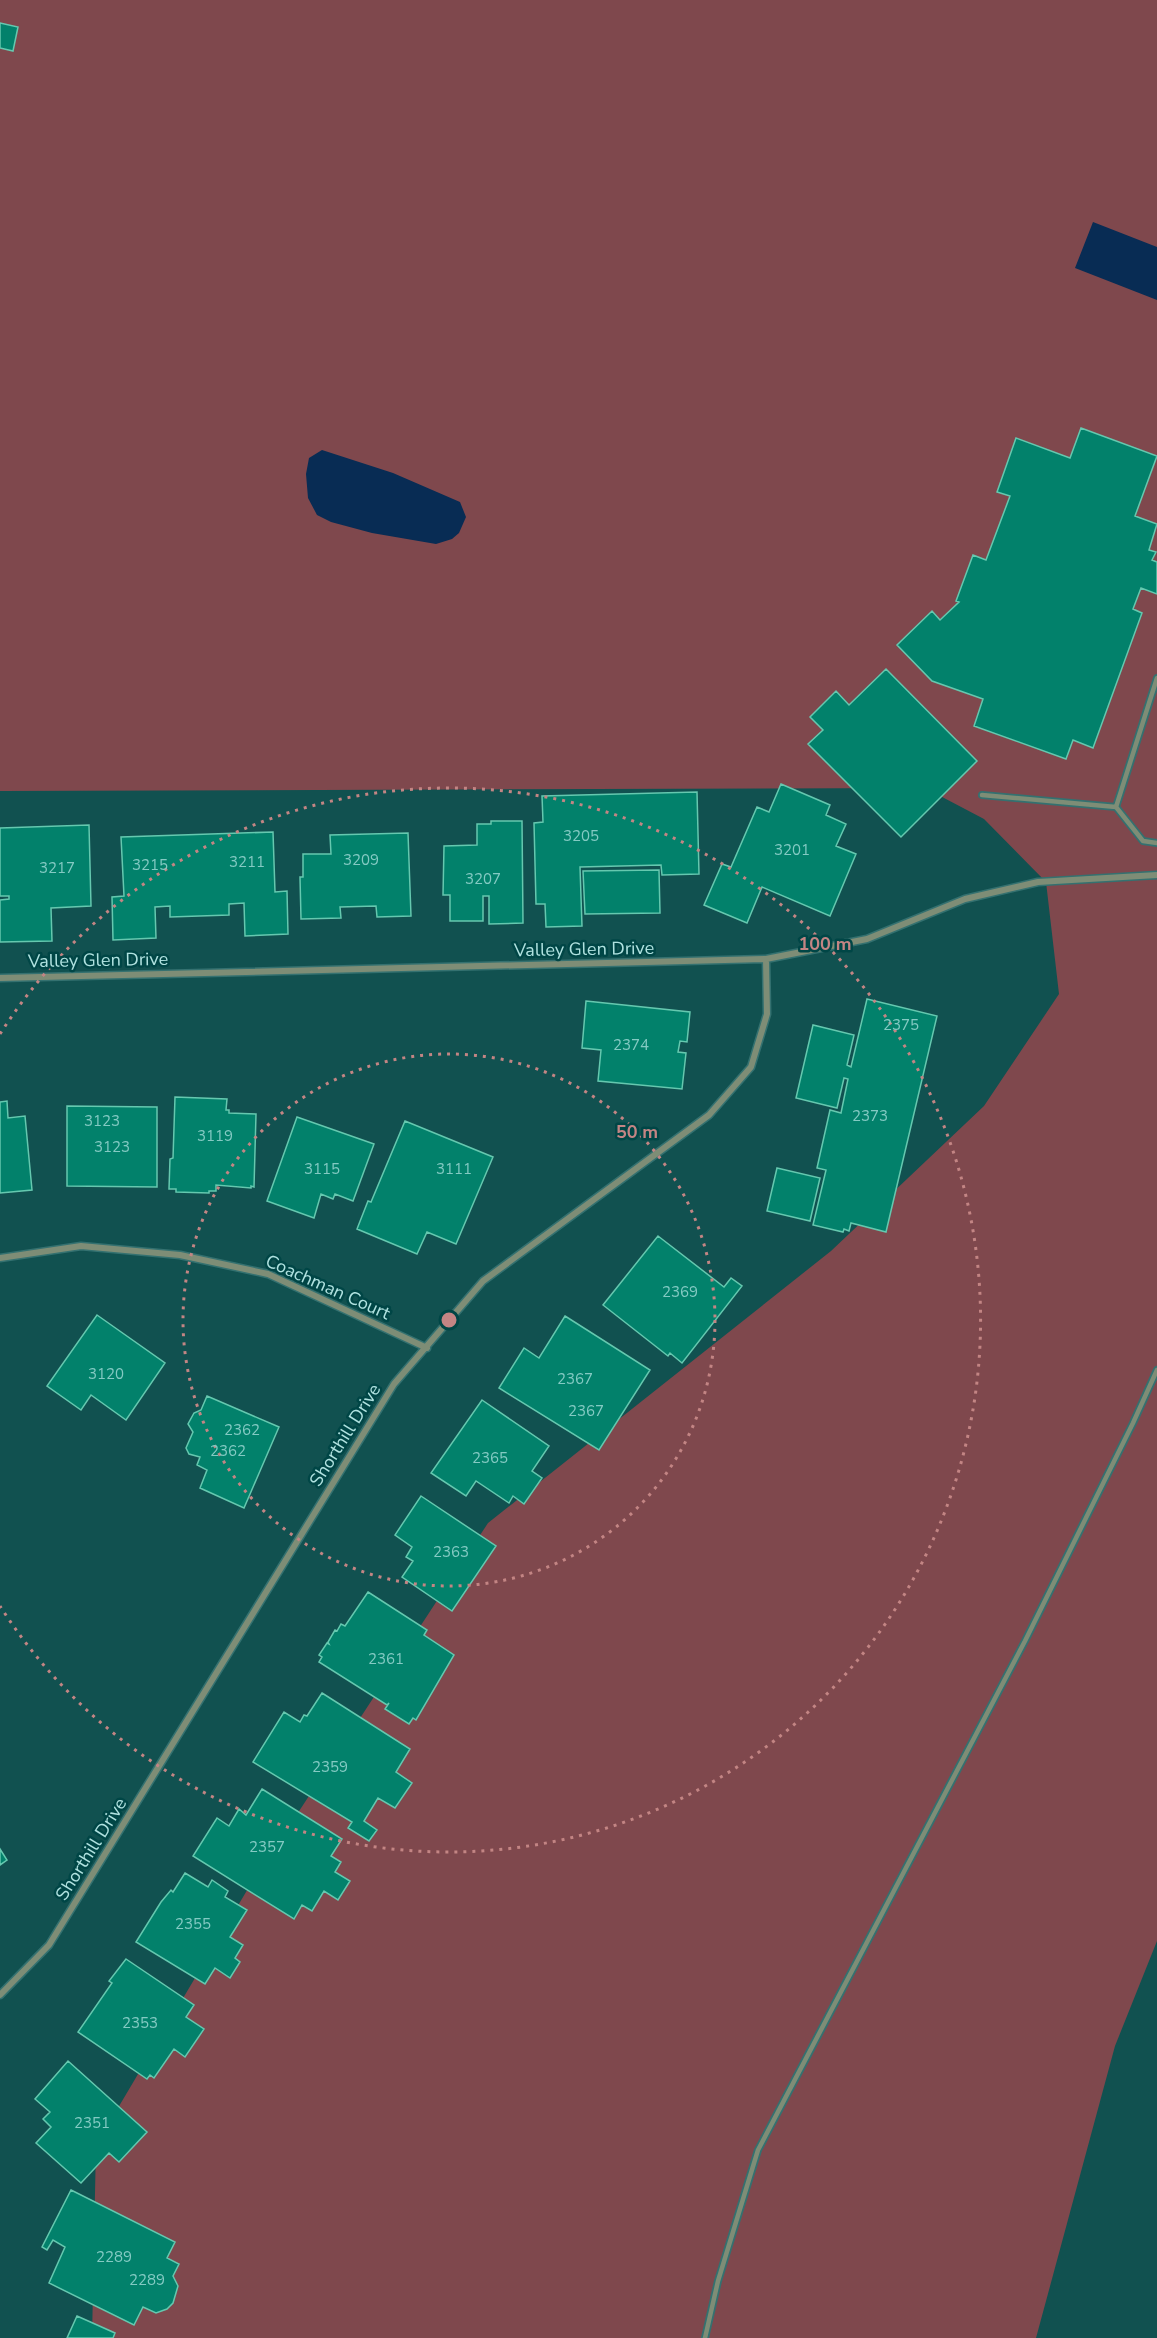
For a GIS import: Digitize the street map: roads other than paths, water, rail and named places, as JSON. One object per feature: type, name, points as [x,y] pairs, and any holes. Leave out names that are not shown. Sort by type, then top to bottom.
[{"type":"street","name":"Valley Glen Drive","points":[[0,978],[766,959],[867,939],[965,899],[1038,882],[1157,875]]},
{"type":"street","name":"Shorthill Drive","points":[[0,1995],[49,1946],[394,1384],[483,1281],[709,1115],[752,1067],[767,1014],[766,959]]},
{"type":"street","name":"Coachman Court","points":[[0,1258],[81,1246],[180,1255],[268,1274],[426,1348]]},
{"type":"lane","points":[[1116,807],[1157,678]]},
{"type":"lane","points":[[982,795],[1116,807],[1143,841],[1157,843]]},
{"type":"lane","points":[[705,2338],[718,2281],[758,2150],[1025,1641],[1157,1370]]},
{"type":"water","points":[[1093,222],[1157,247],[1157,300],[1075,268]]},
{"type":"water","points":[[322,450],[393,473],[460,502],[466,517],[459,533],[452,539],[436,544],[372,533],[331,522],[317,515],[308,498],[306,474],[309,458]]}]
